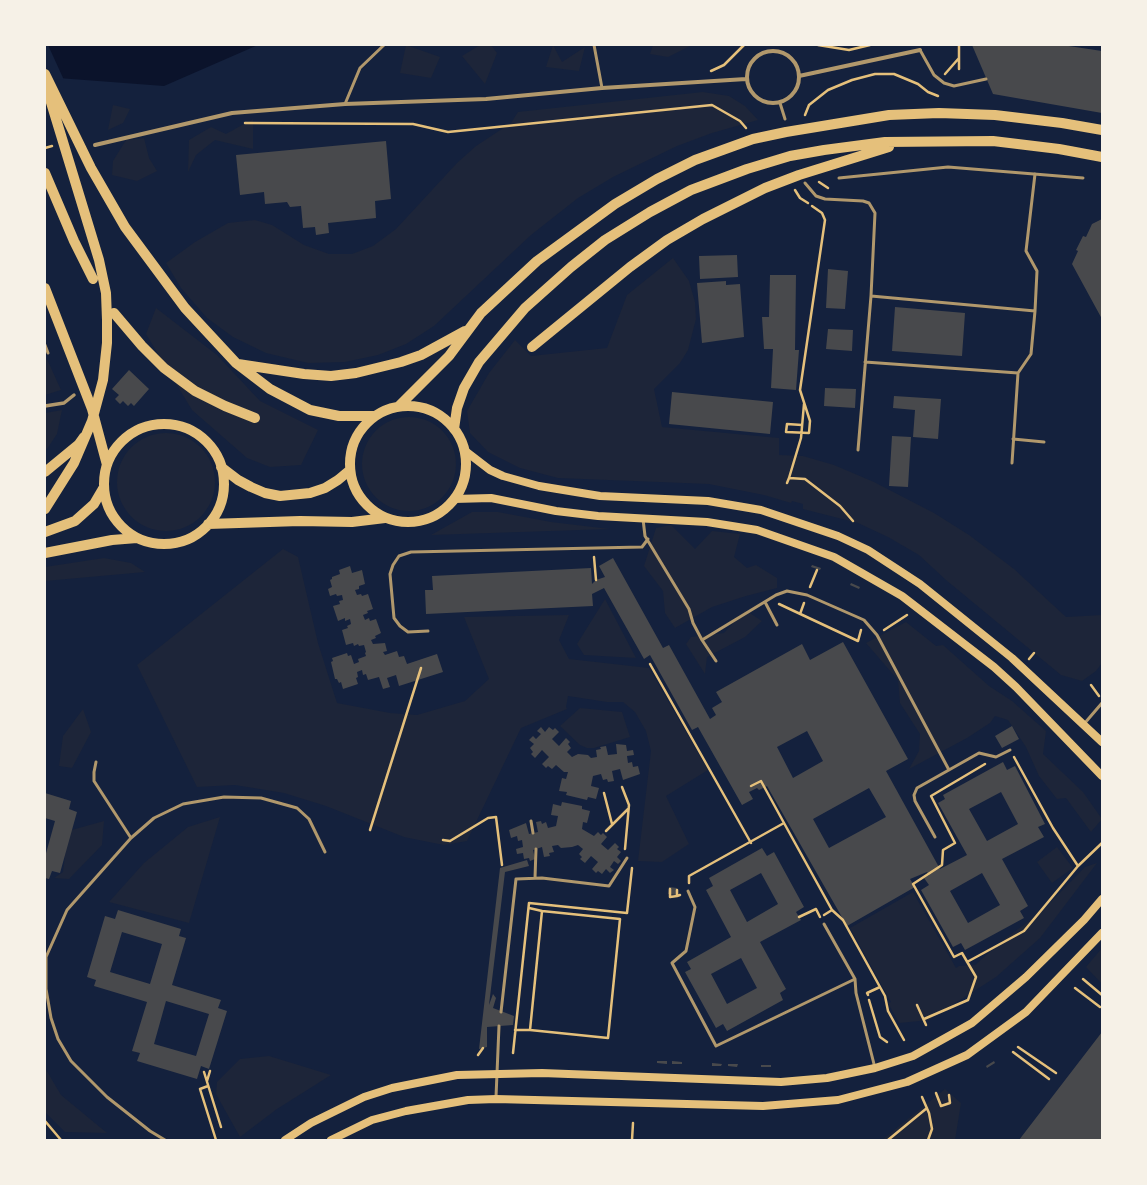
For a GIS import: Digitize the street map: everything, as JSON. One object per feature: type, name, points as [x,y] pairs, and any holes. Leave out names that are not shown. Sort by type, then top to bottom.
[{"type":"main road","points":[[45,74],[109,201],[147,259],[185,308],[236,363],[270,389],[310,410],[339,416],[374,416]]},
{"type":"main road","points":[[45,82],[99,260],[106,293],[107,320],[107,343],[103,380],[94,414],[82,447],[74,463],[45,509]]},
{"type":"main road","points":[[399,406],[448,356],[481,313],[536,261],[554,247],[615,204],[676,169],[741,143],[786,132],[889,115],[939,112],[1028,118],[1102,130]]},
{"type":"main road","points":[[532,347],[611,282],[680,232],[765,188],[799,175],[886,147],[913,141]]},
{"type":"main road","points":[[454,429],[457,408],[464,388],[479,362],[525,308],[571,267],[605,240],[650,212],[691,190],[770,161],[804,154],[885,142],[992,141],[1059,149],[1102,157]]},
{"type":"main road","points":[[45,173],[71,235],[93,279]]},
{"type":"main road","points":[[45,288],[92,408],[107,465]]},
{"type":"main road","points":[[114,313],[142,346],[164,368],[195,390],[225,406],[255,418]]},
{"type":"main road","points":[[236,363],[304,374],[331,376],[356,373],[388,366],[421,355],[467,330]]},
{"type":"main road","points":[[399,406],[414,406],[429,410],[444,418],[454,429],[464,450],[466,466],[460,489],[454,499],[439,513],[424,520],[407,523],[385,518],[371,510],[361,499],[353,485],[350,470],[352,445],[358,432],[374,416],[399,406]]},
{"type":"main road","points":[[45,472],[79,444],[86,432],[92,408]]},
{"type":"main road","points":[[149,425],[177,425],[191,430],[206,442],[214,452],[221,467],[223,476],[222,498],[216,514],[208,524],[196,534],[181,541],[168,544],[153,543],[137,538],[128,532],[116,520],[108,504],[104,487],[107,465],[114,450],[134,431],[149,425]]},
{"type":"main road","points":[[464,450],[490,470],[503,476],[539,486],[600,496],[708,501],[761,510],[838,536],[868,550],[920,584],[1012,658],[1102,742]]},
{"type":"main road","points":[[221,467],[238,480],[251,487],[265,493],[280,496],[310,493],[325,488],[350,470]]},
{"type":"main road","points":[[45,532],[75,521],[94,504],[104,487]]},
{"type":"main road","points":[[454,499],[491,498],[577,513],[707,522],[757,530],[827,554],[855,568],[910,601],[994,668],[1022,693],[1102,776]]},
{"type":"main road","points":[[208,524],[293,521],[352,522],[385,518]]},
{"type":"main road","points":[[45,553],[112,540],[137,538]]},
{"type":"main road","points":[[285,1140],[311,1122],[338,1108],[392,1088],[457,1075],[542,1073],[781,1082],[827,1078],[875,1068],[913,1056],[972,1023],[1026,977],[1084,920],[1102,899]]},
{"type":"main road","points":[[331,1140],[372,1120],[406,1111],[461,1101],[496,1099],[763,1106],[838,1100],[907,1082],[967,1055],[1026,1012],[1102,933]]},
{"type":"street","points":[[799,76],[920,50]]},
{"type":"street","points":[[771,51],[784,53],[792,59],[797,66],[799,76],[797,87],[790,97],[780,103],[766,102],[754,96],[746,79],[747,70],[751,61],[758,55],[771,51]]},
{"type":"street","points":[[95,146],[232,113],[345,104],[486,99],[602,88],[746,79]]},
{"type":"street","points":[[45,406],[64,403],[74,395]]},
{"type":"lane","points":[[345,104],[360,68],[384,45]]},
{"type":"lane","points":[[594,45],[602,88]]},
{"type":"lane","points":[[920,50],[934,75],[944,83],[954,86],[986,79]]},
{"type":"lane","points":[[780,103],[785,119]]},
{"type":"lane","points":[[839,178],[948,167],[1083,178]]},
{"type":"lane","points":[[1012,463],[1018,373],[1031,354],[1035,311],[1037,271],[1026,251],[1035,174]]},
{"type":"lane","points":[[805,183],[811,192],[816,196],[825,199],[869,203],[875,219],[871,296],[858,450]]},
{"type":"lane","points":[[871,296],[1035,311]]},
{"type":"lane","points":[[45,345],[48,353]]},
{"type":"lane","points":[[865,362],[1018,373]]},
{"type":"lane","points":[[1013,439],[1044,442]]},
{"type":"lane","points":[[643,517],[644,533],[689,609],[693,623],[716,661]]},
{"type":"lane","points":[[428,631],[408,632],[400,626],[394,618],[390,574],[393,565],[399,556],[411,552],[642,547],[648,539]]},
{"type":"lane","points":[[702,640],[769,599],[787,591],[807,595],[864,620],[876,635],[949,770]]},
{"type":"lane","points":[[765,602],[777,625]]},
{"type":"lane","points":[[1084,724],[1102,703]]},
{"type":"lane","points":[[935,837],[915,801],[914,795],[917,788],[979,753],[996,757],[1010,750]]},
{"type":"lane","points":[[96,762],[93,776],[94,781],[131,838]]},
{"type":"lane","points":[[164,1140],[150,1131],[107,1097],[71,1061],[58,1039],[51,1018],[46,989],[46,957],[67,910],[131,838],[154,818],[183,804],[224,797],[261,798],[297,808],[310,818],[325,852]]},
{"type":"lane","points":[[531,821],[533,833]]},
{"type":"lane","points":[[535,878],[536,849]]},
{"type":"lane","points":[[501,1012],[516,879],[535,878],[609,886],[627,858]]},
{"type":"lane","points":[[688,891],[695,907],[686,952],[672,963],[716,1046],[855,979]]},
{"type":"lane","points":[[824,924],[855,979],[856,993],[875,1068]]},
{"type":"lane","points":[[496,1099],[499,1026]]},
{"type":"path","points":[[818,45],[849,50],[870,45]]},
{"type":"path","points":[[959,45],[959,69]]},
{"type":"path","points":[[240,123],[413,124],[448,132],[712,105],[740,121],[750,133]]},
{"type":"path","points":[[793,186],[800,198],[822,213],[825,220],[800,390],[810,421],[809,433],[786,432],[787,424],[802,425]]},
{"type":"path","points":[[787,483],[801,438],[804,402]]},
{"type":"path","points":[[789,478],[805,479],[840,506],[852,521]]},
{"type":"path","points":[[593,548],[596,580]]},
{"type":"path","points":[[769,599],[858,641],[864,620]]},
{"type":"path","points":[[876,635],[907,615]]},
{"type":"path","points":[[650,664],[751,842]]},
{"type":"path","points":[[370,830],[420,668]]},
{"type":"path","points":[[1091,685],[1102,700]]},
{"type":"path","points":[[1010,750],[1054,828],[1078,866]]},
{"type":"path","points":[[751,786],[761,781],[832,910],[843,920],[885,996],[888,1011],[904,1040]]},
{"type":"path","points":[[513,1053],[529,902],[627,913],[633,862],[624,856],[628,809],[622,787]]},
{"type":"path","points":[[604,793],[612,824]]},
{"type":"path","points":[[606,831],[628,809]]},
{"type":"path","points":[[443,840],[450,841],[488,818],[496,817],[502,865]]},
{"type":"path","points":[[670,889],[670,897],[677,896],[688,891],[689,876],[784,823]]},
{"type":"path","points":[[967,962],[1024,931],[1078,866],[1102,843]]},
{"type":"path","points":[[677,890],[677,896]]},
{"type":"path","points":[[529,908],[542,911],[620,919]]},
{"type":"path","points":[[799,917],[816,909],[820,918]]},
{"type":"path","points":[[530,1030],[542,911]]},
{"type":"path","points":[[515,1030],[530,1030],[608,1038],[620,912]]},
{"type":"path","points":[[924,1019],[968,1000],[976,977],[962,952],[954,957],[935,922]]},
{"type":"path","points":[[1083,979],[1102,995]]},
{"type":"path","points":[[880,987],[867,993],[880,1037],[887,1042]]},
{"type":"path","points":[[1075,988],[1100,1007]]},
{"type":"path","points":[[917,1005],[926,1025]]},
{"type":"path","points":[[1018,1047],[1056,1073]]},
{"type":"path","points":[[478,1055],[483,1048]]},
{"type":"path","points":[[1013,1052],[1049,1079]]},
{"type":"path","points":[[207,1081],[210,1071]]},
{"type":"path","points":[[204,1072],[221,1127]]},
{"type":"path","points":[[208,1086],[200,1089],[216,1140]]},
{"type":"path","points":[[936,1093],[941,1106],[950,1103],[949,1095]]},
{"type":"path","points":[[922,1098],[927,1108],[932,1129],[928,1140]]},
{"type":"path","points":[[888,1140],[927,1108]]},
{"type":"path","points":[[45,1121],[61,1140]]},
{"type":"path","points":[[632,1123],[632,1140]]},
{"type":"shaded area","points":[[45,45],[258,45],[164,86],[45,77]]},
{"type":"shaded area","points":[[406,45],[440,57],[431,78],[400,73]]},
{"type":"shaded area","points":[[480,45],[491,45],[497,53],[485,84],[462,56]]},
{"type":"shaded area","points":[[553,45],[562,62],[585,47],[579,71],[546,67]]},
{"type":"shaded area","points":[[653,45],[692,45],[668,57],[650,54]]},
{"type":"shaded area","points":[[703,92],[729,96],[745,106],[758,120],[712,133],[677,146],[613,177],[578,198],[531,235],[434,326],[406,344],[378,355],[345,362],[308,363],[266,353],[233,337],[207,318],[181,288],[166,263],[195,242],[228,223],[255,220],[272,225],[304,245],[329,254],[352,254],[373,246],[396,229],[457,163],[476,146],[511,123],[518,112]]},
{"type":"shaded area","points":[[113,105],[130,109],[123,123],[108,130]]},
{"type":"shaded area","points":[[253,119],[253,149],[215,140],[196,155],[188,172],[189,140],[211,127],[226,134]]},
{"type":"shaded area","points":[[144,138],[149,158],[157,171],[137,181],[112,175],[113,161],[126,140]]},
{"type":"shaded area","points":[[673,258],[689,281],[695,302],[696,319],[688,350],[680,363],[654,389],[662,427],[779,438],[779,455],[803,456],[834,465],[874,482],[934,513],[969,535],[1014,569],[1066,617],[1102,615],[1102,663],[1096,671],[1082,681],[1061,675],[946,580],[919,555],[888,537],[858,523],[803,509],[803,504],[792,501],[791,503],[764,495],[709,484],[558,478],[520,468],[488,452],[470,433],[467,411],[489,373],[515,340],[531,356],[607,348],[627,295]]},
{"type":"shaded area","points":[[156,308],[217,355],[260,401],[318,430],[301,465],[270,467],[247,458],[192,410],[146,334]]},
{"type":"shaded area","points":[[47,359],[61,390],[45,395],[45,361]]},
{"type":"shaded area","points":[[62,410],[57,434],[47,449],[45,448],[45,413]]},
{"type":"shaded area","points":[[409,417],[427,421],[442,431],[452,446],[456,464],[452,482],[442,497],[427,507],[409,511],[391,507],[376,497],[366,482],[362,464],[366,446],[376,431],[391,421]]},
{"type":"shaded area","points":[[166,433],[185,437],[200,448],[211,463],[215,482],[211,501],[200,516],[185,527],[166,531],[147,527],[132,516],[121,501],[117,482],[121,463],[132,448],[147,437]]},
{"type":"shaded area","points":[[472,512],[498,512],[551,522],[610,529],[431,535]]},
{"type":"shaded area","points":[[671,525],[695,549],[712,531],[740,534],[734,557],[747,568],[756,565],[777,578],[777,588],[712,607],[675,628],[665,613],[663,591],[644,566],[656,528]]},
{"type":"shaded area","points":[[283,549],[298,557],[318,643],[337,703],[390,713],[417,715],[465,701],[489,679],[464,617],[569,615],[559,640],[569,659],[649,668],[708,770],[666,796],[689,844],[662,862],[638,861],[651,751],[646,731],[635,712],[623,702],[607,702],[568,696],[567,709],[521,728],[467,841],[444,845],[404,837],[326,806],[284,793],[235,785],[197,787],[137,665]]},
{"type":"shaded area","points":[[104,558],[131,563],[145,572],[45,581],[45,567]]},
{"type":"shaded area","points":[[605,599],[636,658],[584,655],[577,644]]},
{"type":"shaded area","points":[[745,610],[762,621],[745,637],[707,657],[705,674],[686,644],[691,637],[724,633]]},
{"type":"shaded area","points":[[906,622],[936,646],[943,645],[989,686],[1012,701],[1046,731],[1043,754],[1083,792],[1102,819],[1091,832],[1066,798],[1057,799],[1039,776],[1026,747],[1008,720],[995,716],[990,723],[967,738],[909,769],[919,751],[920,734],[900,703],[898,680],[866,643]]},
{"type":"shaded area","points":[[580,708],[622,712],[630,737],[594,748],[587,748],[580,745],[560,726]]},
{"type":"shaded area","points":[[83,709],[91,732],[72,768],[59,766],[63,736]]},
{"type":"shaded area","points":[[220,817],[189,923],[109,902],[144,863],[188,827]]},
{"type":"shaded area","points":[[104,821],[102,845],[69,879],[54,878],[63,872],[68,831]]},
{"type":"shaded area","points":[[1057,847],[1073,868],[1052,883],[1037,862]]},
{"type":"shaded area","points":[[1097,863],[1040,938],[996,977],[929,1020],[899,1023],[888,1003],[891,1002],[850,928],[913,892],[956,968],[959,966],[975,965],[1007,937],[1039,914],[1085,867]]},
{"type":"shaded area","points":[[1102,948],[1102,984],[1086,967]]},
{"type":"shaded area","points":[[269,1056],[331,1075],[277,1109],[240,1137],[216,1094],[217,1082],[240,1059]]},
{"type":"shaded area","points":[[45,1068],[61,1095],[107,1133],[65,1132],[45,1112]]},
{"type":"shaded area","points":[[945,1089],[961,1103],[955,1140],[882,1140]]},
{"type":"pier","points":[[45,45],[48,45],[64,80],[45,79]]},
{"type":"building","points":[[972,45],[1062,45],[1102,51],[1102,113],[993,94]]},
{"type":"building","points":[[386,141],[391,199],[375,201],[376,218],[328,223],[329,233],[316,235],[315,227],[303,228],[301,206],[290,207],[287,202],[265,204],[264,192],[240,195],[236,155]]},
{"type":"building","points":[[1102,219],[1102,319],[1072,264],[1078,251],[1076,250],[1083,236],[1086,237],[1092,224]]},
{"type":"building","points":[[737,255],[738,277],[700,279],[699,256]]},
{"type":"building","points":[[828,269],[848,271],[845,309],[826,308]]},
{"type":"building","points":[[770,275],[796,275],[795,350],[799,350],[796,390],[771,388],[773,349],[764,349],[762,317],[769,317]]},
{"type":"building","points":[[726,281],[726,285],[740,284],[744,337],[702,343],[697,283]]},
{"type":"building","points":[[895,307],[965,313],[962,356],[892,351]]},
{"type":"building","points":[[828,329],[853,330],[852,351],[826,349]]},
{"type":"building","points":[[129,370],[149,389],[134,406],[131,403],[128,406],[123,401],[120,404],[115,399],[119,395],[112,389]]},
{"type":"building","points":[[825,388],[856,389],[855,408],[824,406]]},
{"type":"building","points":[[672,392],[773,402],[770,434],[669,424]]},
{"type":"building","points":[[894,396],[941,399],[938,439],[913,437],[915,410],[893,408]]},
{"type":"building","points":[[892,436],[911,437],[908,487],[889,486]]},
{"type":"building","points":[[613,558],[663,648],[669,645],[710,719],[716,715],[712,708],[722,702],[716,692],[802,644],[810,660],[843,642],[908,759],[886,771],[940,869],[967,855],[938,803],[945,799],[943,795],[1003,762],[1007,770],[1015,766],[1045,824],[1038,827],[1044,837],[1002,859],[1028,906],[1020,911],[1024,918],[965,950],[961,943],[953,947],[921,890],[929,885],[924,878],[929,875],[927,872],[910,879],[915,887],[847,926],[767,786],[759,790],[757,788],[749,792],[753,799],[742,805],[698,727],[692,730],[650,655],[644,659],[604,588],[592,594],[593,606],[426,614],[425,590],[433,590],[432,576],[591,568],[592,584],[596,580],[605,577],[599,566]],"holes":[[[807,731],[823,761],[793,778],[777,747]],[[869,788],[886,817],[829,848],[813,819]],[[1001,792],[1018,824],[987,841],[969,809]],[[982,873],[1000,905],[968,923],[950,891]]]},
{"type":"building","points":[[812,565],[821,568],[820,570],[811,567]]},
{"type":"building","points":[[350,566],[352,573],[362,570],[365,584],[359,586],[359,589],[355,590],[357,595],[361,594],[362,596],[368,594],[373,609],[367,611],[368,613],[363,615],[365,620],[369,618],[370,621],[376,619],[381,633],[375,636],[376,638],[371,640],[373,644],[385,643],[387,651],[383,652],[385,655],[397,651],[399,657],[404,656],[407,664],[437,654],[443,672],[399,686],[396,675],[387,678],[390,687],[383,689],[379,677],[368,680],[366,674],[363,675],[362,670],[357,672],[358,677],[356,678],[358,684],[343,689],[341,682],[339,683],[337,679],[335,679],[331,662],[333,661],[332,658],[347,653],[348,656],[351,655],[354,664],[359,662],[358,659],[366,656],[364,645],[359,646],[358,644],[354,646],[353,643],[346,645],[342,630],[348,628],[347,626],[351,624],[350,619],[345,621],[345,618],[338,621],[333,606],[340,604],[339,601],[343,600],[342,595],[337,596],[336,594],[330,596],[328,589],[332,587],[330,580],[332,577],[340,574],[339,570]]},
{"type":"building","points":[[851,583],[860,587],[859,589],[850,585]]},
{"type":"building","points":[[1012,726],[1019,739],[1002,748],[995,736]]},
{"type":"building","points":[[541,727],[545,732],[549,727],[553,730],[555,728],[559,732],[552,739],[559,746],[566,738],[570,742],[568,744],[571,748],[567,752],[572,757],[578,754],[588,755],[591,758],[597,757],[596,750],[601,749],[600,747],[606,746],[608,755],[617,754],[616,744],[626,745],[627,751],[633,750],[634,755],[627,756],[628,763],[632,762],[633,767],[638,766],[640,774],[623,780],[620,769],[612,771],[614,781],[608,782],[607,779],[603,780],[601,774],[593,776],[591,786],[599,788],[596,799],[588,797],[587,800],[566,795],[567,792],[559,791],[562,778],[566,779],[568,772],[564,772],[556,765],[552,769],[548,766],[546,768],[542,764],[549,757],[542,750],[535,758],[531,754],[533,752],[530,748],[534,744],[529,740],[533,736],[536,739],[541,734],[537,731]]},
{"type":"building","points":[[45,793],[71,801],[69,809],[77,812],[60,873],[52,871],[49,879],[45,878],[45,857],[55,821],[45,818]]},
{"type":"building","points":[[562,802],[582,806],[582,809],[590,811],[587,823],[583,822],[582,829],[594,836],[598,832],[601,835],[603,833],[607,837],[601,844],[608,850],[615,843],[619,847],[617,849],[621,852],[617,857],[621,861],[618,864],[614,861],[610,867],[614,870],[610,873],[606,869],[602,874],[598,871],[596,873],[592,869],[598,862],[591,856],[585,863],[580,859],[582,857],[579,854],[583,849],[578,845],[561,848],[558,845],[552,846],[554,852],[549,853],[550,856],[544,857],[542,847],[533,850],[535,859],[530,861],[529,858],[524,859],[523,853],[517,854],[516,849],[523,847],[522,840],[518,841],[517,836],[511,838],[509,830],[526,823],[529,834],[538,832],[536,822],[541,821],[542,824],[546,822],[548,828],[556,826],[558,816],[551,815],[553,804],[561,806]]},
{"type":"building","points":[[762,848],[767,856],[774,852],[804,907],[796,912],[801,920],[760,942],[786,989],[780,993],[783,1000],[727,1031],[723,1024],[716,1028],[685,972],[691,969],[687,962],[731,937],[706,890],[713,886],[709,878]],"holes":[[[761,873],[778,904],[747,922],[730,890]],[[741,958],[757,988],[727,1004],[711,974]]]},
{"type":"building","points":[[527,860],[529,866],[505,872],[489,1005],[493,994],[496,998],[493,1008],[514,1016],[513,1025],[487,1027],[487,1047],[479,1049],[500,868]]},
{"type":"building","points":[[669,887],[677,888],[676,895],[668,894]]},
{"type":"building","points":[[118,910],[181,929],[179,936],[186,938],[172,985],[221,1000],[218,1008],[227,1011],[209,1069],[201,1066],[197,1079],[137,1061],[140,1053],[132,1051],[147,1002],[94,986],[96,980],[87,977],[105,916],[115,919]],"holes":[[[122,932],[162,944],[150,984],[110,972]],[[166,1001],[209,1014],[196,1056],[154,1044]]]},
{"type":"building","points":[[1102,1032],[1102,1140],[1019,1140]]},
{"type":"building","points":[[657,1061],[667,1061],[667,1064],[657,1063]]},
{"type":"building","points":[[672,1061],[682,1062],[682,1064],[672,1064]]},
{"type":"building","points":[[994,1061],[995,1063],[987,1068],[986,1066]]},
{"type":"building","points":[[712,1063],[722,1064],[721,1066],[712,1066]]},
{"type":"building","points":[[728,1064],[738,1064],[737,1067],[728,1066]]},
{"type":"building","points":[[761,1065],[771,1065],[771,1067],[761,1067]]}]
